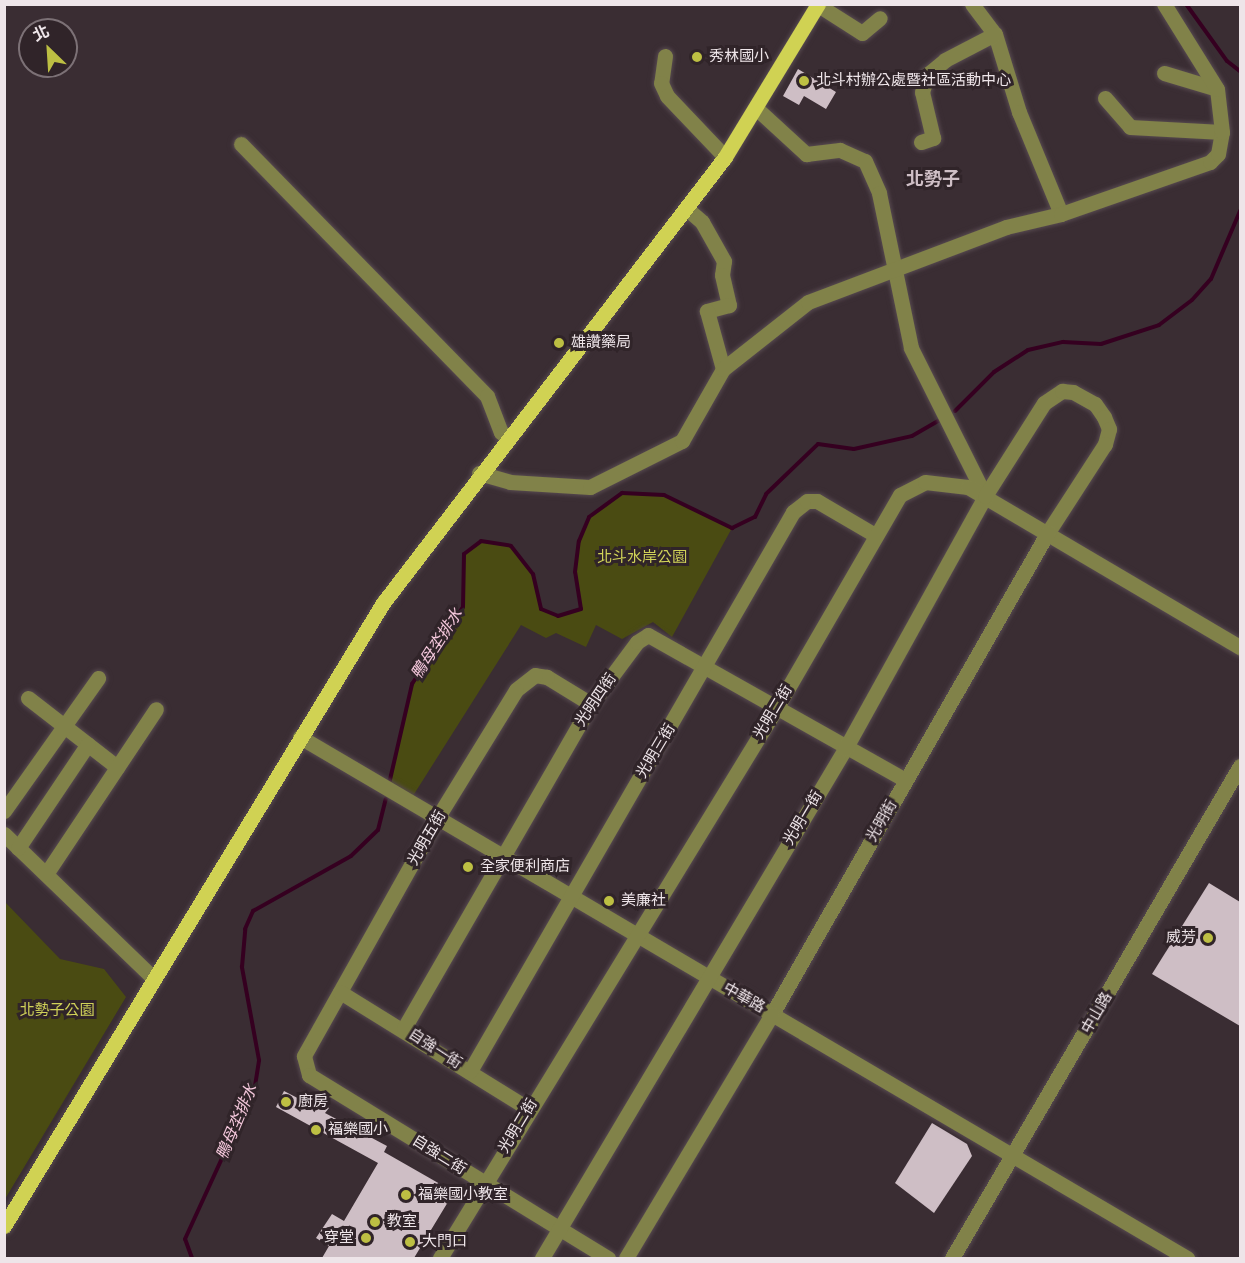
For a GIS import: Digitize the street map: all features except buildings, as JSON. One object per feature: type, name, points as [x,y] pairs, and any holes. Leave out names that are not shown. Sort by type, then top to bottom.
[{"type":"main road","points":[[4,1226],[383,603],[479,473],[725,158],[757,109],[818,4]]},
{"type":"street","points":[[818,4],[862,33],[880,18]]},
{"type":"street","points":[[972,4],[995,34],[1019,112],[1061,214]]},
{"type":"street","points":[[479,473],[510,482],[590,487],[682,441],[723,369],[808,302],[1006,227],[1061,214],[1210,162],[1218,154],[1222,132],[1217,90],[1164,4]]},
{"type":"street","points":[[921,142],[933,138],[922,92],[928,74],[945,60],[995,34]]},
{"type":"street","points":[[665,56],[661,83],[667,96],[725,158]]},
{"type":"street","points":[[1164,73],[1217,90]]},
{"type":"street","points":[[1105,98],[1130,127],[1222,132]]},
{"type":"street","points":[[757,109],[806,154],[840,150],[865,161],[879,193],[911,348],[985,496]]},
{"type":"street","points":[[241,144],[487,396],[501,432],[507,437]]},
{"type":"street","points":[[686,208],[702,222],[724,261],[722,275],[729,305],[707,310],[723,369]]},
{"type":"street","name":"光明一街","points":[[542,1258],[845,748],[985,496],[1044,403],[1062,392],[1073,392]]},
{"type":"street","name":"光明街","points":[[626,1258],[772,1014],[1048,532],[1105,444],[1109,429],[1095,404],[1073,392]]},
{"type":"street","name":"光明二街","points":[[440,1258],[635,935],[777,707],[874,535],[900,495],[926,482],[946,482],[985,496],[1240,647]]},
{"type":"street","name":"光明三街","points":[[470,1071],[799,505],[817,501],[874,535]]},
{"type":"street","name":"光明四街","points":[[404,1028],[591,704],[636,642],[648,635],[707,666],[845,748],[905,780]]},
{"type":"street","name":"光明五街","points":[[304,1067],[308,1046],[438,817],[524,682],[535,675],[547,677],[591,704]]},
{"type":"street","points":[[4,811],[98,678]]},
{"type":"street","points":[[28,698],[117,767]]},
{"type":"street","points":[[46,873],[156,709]]},
{"type":"street","name":"中華路","points":[[300,738],[438,817],[707,978],[1015,1155],[1187,1258]]},
{"type":"street","points":[[18,848],[88,744]]},
{"type":"street","name":"中山路","points":[[952,1258],[1015,1155],[1240,766]]},
{"type":"street","points":[[4,834],[154,979]]},
{"type":"street","name":"自強一街","points":[[340,992],[404,1028],[529,1109]]},
{"type":"street","name":"自強二街","points":[[304,1067],[309,1075],[608,1258]]},
{"type":"green space","name":"北斗水岸公園","points":[[622,493],[664,495],[732,528],[672,637],[653,622],[622,639],[596,625],[586,647],[556,633],[546,638],[521,625],[411,799],[389,787],[412,684],[463,607],[464,554],[481,541],[511,547],[533,574],[541,609],[558,616],[581,609],[575,572],[581,535],[589,517]]},
{"type":"green space","name":"北勢子公園","points":[[5,902],[60,959],[104,969],[126,997],[5,1199]]},
{"type":"waterway","name":"鴨母坔排水","points":[[1186,4],[1227,61],[1240,71]]},
{"type":"waterway","name":"鴨母坔排水","points":[[955,411],[994,372],[1028,350],[1063,342],[1101,344],[1159,325],[1192,300],[1211,279],[1240,211]]},
{"type":"waterway","name":"鴨母坔排水","points":[[389,784],[412,684],[463,607],[464,554],[481,541],[511,546],[533,574],[541,609],[558,616],[581,609],[575,572],[579,541],[589,517],[622,493],[664,495],[732,528],[755,517],[766,494],[818,444],[854,449],[912,436],[938,421]]},
{"type":"waterway","name":"鴨母坔排水","points":[[192,1258],[185,1239],[255,1086],[259,1060],[242,967],[245,929],[253,911],[351,856],[378,830],[386,799]]},
{"type":"place","name":"秀林國小","points":[[697,57]]},
{"type":"place","name":"北斗村辦公處暨社區活動中心","points":[[804,81]]},
{"type":"place","name":"雄讚藥局","points":[[559,343]]},
{"type":"place","name":"全家便利商店","points":[[468,867]]},
{"type":"place","name":"美廉社","points":[[609,901]]},
{"type":"place","name":"威芳","points":[[1208,938]]},
{"type":"place","name":"廚房","points":[[286,1102]]},
{"type":"place","name":"福樂國小","points":[[316,1130]]},
{"type":"place","name":"福樂國小教室","points":[[406,1195]]},
{"type":"place","name":"教室","points":[[375,1222]]},
{"type":"place","name":"穿堂","points":[[366,1238]]},
{"type":"place","name":"大門口","points":[[410,1242]]},
{"type":"district","name":"北勢子","points":[[933,179]]}]
